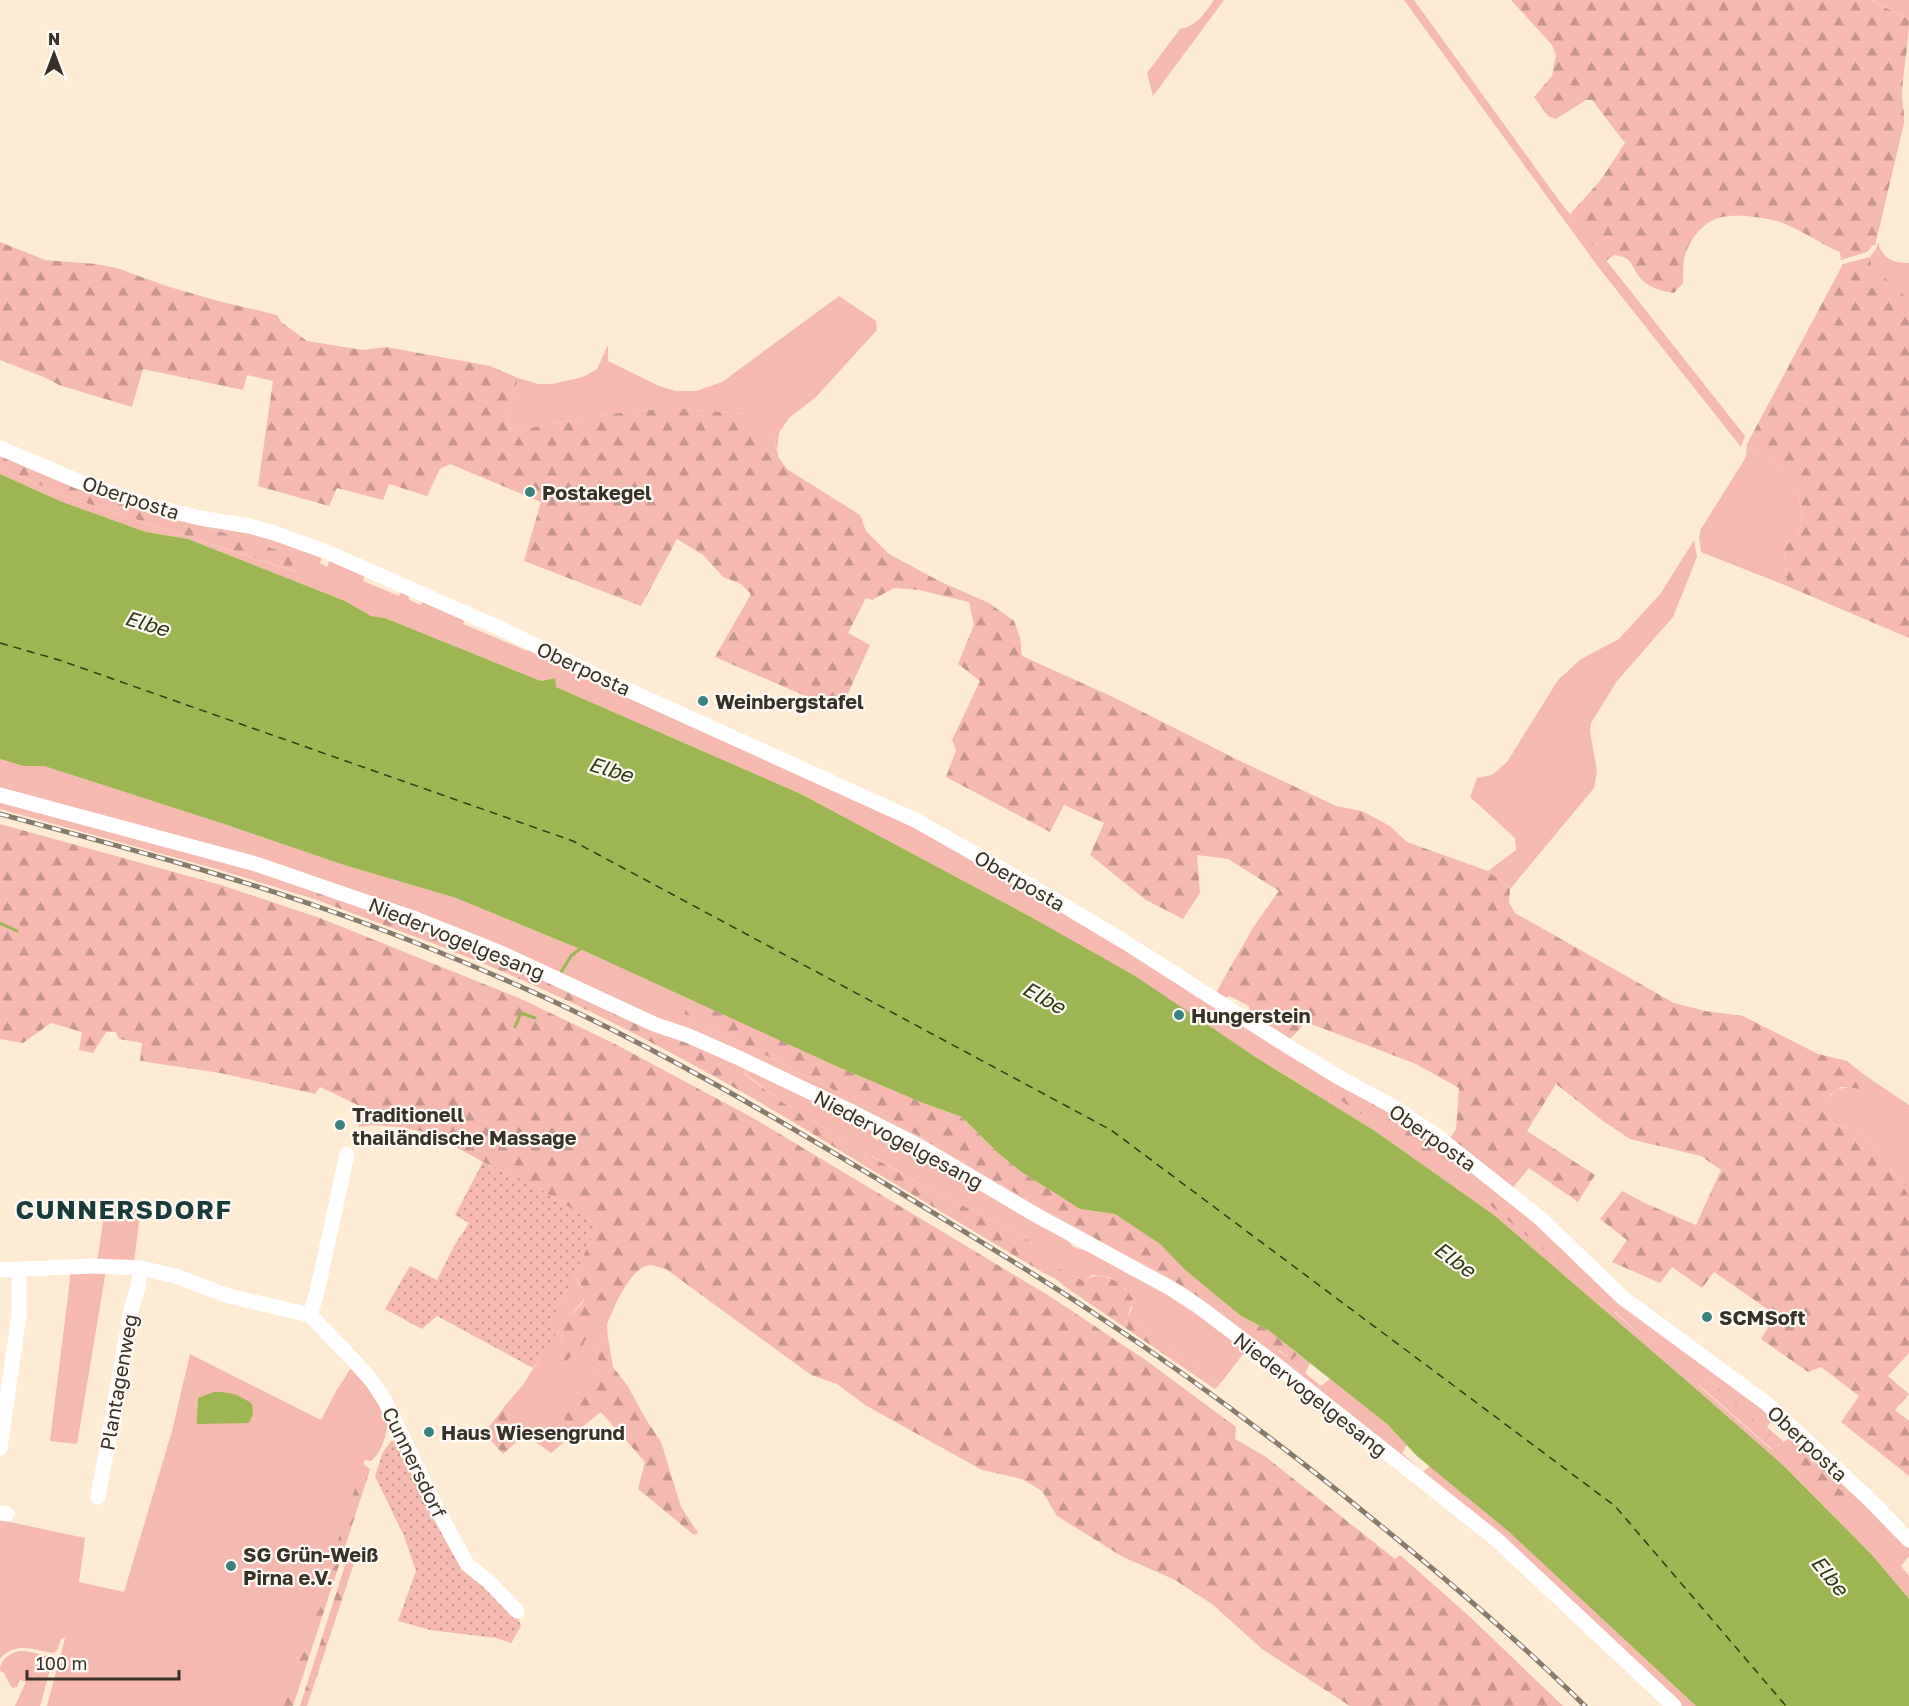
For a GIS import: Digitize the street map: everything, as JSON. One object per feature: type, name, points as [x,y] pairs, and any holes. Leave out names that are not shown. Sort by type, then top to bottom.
[{"type":"street","name":"Oberposta","points":[[0,448],[80,482],[154,507],[257,529],[327,552],[506,631],[596,675],[908,817],[1033,887],[1125,942],[1340,1078],[1392,1106],[1438,1137],[1540,1218],[1623,1298],[1766,1403],[1868,1498],[1909,1540]]},
{"type":"street","name":"Niedervogelgesang","points":[[0,795],[256,864],[413,918],[501,953],[654,1024],[690,1036],[740,1058],[917,1145],[1198,1306],[1496,1539],[1674,1706]]},
{"type":"street","points":[[0,1270],[94,1266],[141,1268],[176,1276],[229,1296],[310,1315],[347,1154]]},
{"type":"street","name":"Plantagenweg","points":[[98,1497],[133,1300],[141,1268]]},
{"type":"street","points":[[0,1448],[19,1315],[19,1270]]},
{"type":"street","name":"Cunnersdorf","points":[[310,1315],[372,1381],[385,1401],[438,1511],[467,1564],[489,1582],[517,1611]]},
{"type":"green space","points":[[1214,0],[1224,0],[1153,96],[1147,73],[1180,29],[1196,22]]},
{"type":"green space","points":[[1404,0],[1414,0],[1561,203],[1745,436],[1741,447],[1599,268]]},
{"type":"green space","points":[[1511,0],[1870,0],[1909,19],[1902,95],[1904,123],[1875,246],[1873,245],[1867,252],[1841,260],[1840,252],[1790,226],[1767,219],[1734,216],[1715,219],[1697,233],[1686,253],[1683,283],[1674,293],[1649,286],[1626,258],[1615,255],[1605,261],[1570,214],[1600,181],[1625,143],[1592,100],[1586,100],[1556,119],[1548,116],[1534,97],[1552,76],[1556,55],[1552,45]]},
{"type":"green space","points":[[1871,0],[1909,0],[1909,19]]},
{"type":"green space","points":[[0,242],[45,260],[117,268],[166,286],[277,315],[281,322],[307,341],[363,350],[386,347],[490,366],[518,378],[508,423],[511,431],[609,414],[659,409],[744,414],[774,439],[779,458],[787,469],[860,515],[866,531],[889,554],[939,581],[989,603],[1014,621],[1020,637],[1022,656],[1113,697],[1336,806],[1362,811],[1390,826],[1407,842],[1488,871],[1510,889],[1509,902],[1515,913],[1674,1003],[1705,1011],[1743,1016],[1818,1054],[1847,1061],[1866,1076],[1860,1089],[1841,1087],[1831,1094],[1826,1107],[1833,1124],[1854,1129],[1870,1139],[1909,1196],[1909,1353],[1888,1376],[1909,1394],[1895,1410],[1909,1421],[1909,1476],[1841,1422],[1859,1396],[1821,1367],[1808,1372],[1761,1339],[1776,1315],[1714,1272],[1702,1288],[1672,1267],[1660,1283],[1612,1262],[1627,1240],[1600,1219],[1622,1191],[1696,1225],[1721,1170],[1701,1156],[1630,1139],[1556,1084],[1527,1131],[1595,1175],[1578,1202],[1529,1168],[1510,1191],[1449,1140],[1456,1129],[1459,1088],[1416,1064],[1306,1022],[1291,1038],[1223,980],[1254,926],[1279,891],[1228,859],[1197,855],[1200,893],[1183,919],[1146,900],[1090,855],[1104,823],[1064,805],[1050,832],[946,777],[956,750],[952,740],[980,681],[958,664],[974,625],[969,602],[919,590],[894,588],[872,600],[866,598],[848,633],[870,645],[840,711],[715,657],[751,594],[741,584],[723,577],[703,555],[677,539],[641,606],[524,561],[541,502],[450,464],[440,469],[427,496],[389,484],[383,500],[337,488],[329,506],[258,486],[273,381],[247,375],[243,390],[143,369],[132,407],[59,385],[0,360]]},
{"type":"green space","points":[[1878,242],[1882,252],[1889,259],[1909,263],[1909,296],[1907,298],[1870,266],[1870,257]]},
{"type":"green space","points":[[1870,257],[1871,266],[1906,297],[1909,296],[1909,638],[1787,586],[1784,551],[1788,541],[1799,535],[1802,517],[1799,496],[1778,465],[1747,444],[1843,264]]},
{"type":"green space","points":[[839,296],[876,321],[877,330],[816,397],[789,418],[779,433],[777,449],[774,439],[744,414],[684,409],[609,414],[511,431],[508,423],[518,378],[538,384],[552,384],[583,377],[597,369],[608,345],[608,361],[659,386],[676,391],[696,391],[722,382]]},
{"type":"green space","points":[[1747,444],[1778,465],[1799,496],[1802,517],[1799,535],[1788,541],[1784,551],[1787,586],[1701,552],[1699,538],[1701,529],[1743,462]]},
{"type":"green space","points":[[0,452],[196,524],[303,558],[297,572],[80,501],[0,469]]},
{"type":"green space","points":[[0,469],[80,501],[296,572],[302,558],[196,524],[249,530],[323,554],[320,563],[327,567],[331,558],[365,573],[363,581],[399,596],[403,589],[411,592],[408,599],[420,605],[425,599],[466,616],[463,624],[527,651],[529,648],[871,803],[1031,890],[1338,1081],[1330,1093],[1438,1163],[1448,1150],[1494,1186],[1485,1201],[1565,1268],[1578,1259],[1774,1417],[1767,1427],[1784,1442],[1794,1434],[1909,1544],[1909,1556],[1901,1566],[1909,1576],[1909,1599],[1873,1556],[1785,1467],[1494,1215],[1375,1131],[1029,916],[801,794],[556,687],[554,678],[541,681],[385,618],[371,616],[345,601],[188,539],[146,532],[60,501],[0,474]],"holes":[[[1619,1305],[1655,1334],[1648,1342],[1614,1312]],[[1705,1378],[1714,1384],[1779,1444],[1772,1450],[1699,1386]]]},
{"type":"green space","points":[[1694,540],[1697,557],[1673,617],[1617,681],[1591,723],[1590,731],[1597,771],[1594,788],[1510,889],[1488,871],[1516,850],[1515,838],[1470,797],[1477,778],[1492,775],[1507,762],[1558,680],[1581,659],[1619,639],[1661,593]]},
{"type":"green space","points":[[0,759],[22,766],[44,766],[344,865],[456,898],[580,949],[690,999],[684,1014],[887,1117],[1096,1239],[1152,1268],[1292,1360],[1298,1354],[1310,1363],[1305,1373],[1321,1386],[1330,1379],[1387,1424],[1407,1445],[1402,1453],[1423,1472],[1430,1466],[1508,1531],[1696,1706],[1680,1706],[1581,1613],[1197,1302],[904,1134],[413,915],[0,792]]},
{"type":"green space","points":[[0,799],[319,889],[314,899],[220,870],[0,809]]},
{"type":"green space","points":[[0,824],[221,885],[320,918],[519,998],[613,1043],[755,1119],[1051,1297],[1147,1361],[1236,1427],[1235,1439],[1266,1457],[1395,1559],[1400,1555],[1469,1616],[1563,1706],[1350,1706],[1262,1649],[1212,1604],[1175,1580],[1123,1557],[1057,1516],[1042,1491],[1022,1479],[982,1470],[865,1405],[837,1384],[811,1375],[666,1269],[651,1265],[635,1273],[617,1301],[605,1301],[582,1347],[565,1362],[556,1366],[554,1358],[563,1335],[559,1322],[576,1310],[585,1298],[583,1289],[574,1277],[597,1225],[534,1185],[483,1162],[433,1134],[401,1127],[373,1125],[359,1127],[359,1116],[364,1108],[320,1087],[315,1094],[220,1073],[140,1061],[142,1043],[119,1039],[116,1032],[106,1032],[93,1053],[79,1050],[82,1032],[51,1023],[23,1043],[0,1039]]},
{"type":"green space","points":[[319,889],[412,922],[745,1065],[744,1074],[785,1104],[867,1154],[862,1164],[695,1066],[566,1000],[471,958],[314,899]]},
{"type":"green space","points":[[1223,980],[1291,1038],[1287,1042],[1250,1018],[1249,1006],[1230,996],[1220,1000],[1215,995]]},
{"type":"green space","points":[[690,999],[838,1067],[962,1117],[998,1153],[1020,1171],[1080,1209],[1115,1214],[1135,1227],[1160,1244],[1184,1269],[1241,1316],[1268,1330],[1298,1354],[1292,1360],[1280,1351],[1272,1353],[1190,1291],[1152,1268],[1096,1239],[887,1117],[684,1014]]},
{"type":"green space","points":[[745,1065],[876,1132],[874,1138],[878,1140],[884,1135],[890,1136],[1067,1239],[1073,1247],[1091,1252],[1170,1292],[1247,1349],[1220,1384],[1128,1316],[1132,1309],[1126,1289],[1109,1277],[1093,1275],[1082,1280],[1045,1259],[1036,1246],[1023,1236],[920,1184],[872,1156],[865,1166],[862,1164],[867,1154],[785,1104],[744,1073]]},
{"type":"green space","points":[[1866,1076],[1909,1105],[1909,1196],[1870,1139],[1854,1129],[1833,1124],[1826,1107],[1834,1092],[1842,1088],[1860,1089]]},
{"type":"green space","points":[[1338,1081],[1448,1150],[1438,1164],[1329,1093]]},
{"type":"green space","points":[[871,1156],[920,1184],[1023,1236],[1036,1246],[1045,1259],[1061,1270],[1082,1280],[1097,1276],[1117,1282],[1133,1299],[1128,1316],[1220,1384],[1215,1389],[1056,1279],[865,1166]]},
{"type":"green space","points":[[483,1162],[534,1185],[597,1225],[550,1323],[557,1332],[533,1368],[437,1316],[422,1329],[385,1309],[410,1266],[437,1280],[454,1246],[469,1223],[455,1215]]},
{"type":"green space","points":[[1494,1186],[1578,1259],[1566,1269],[1485,1201]]},
{"type":"green space","points":[[106,1202],[141,1205],[134,1263],[97,1262]]},
{"type":"green space","points":[[106,1270],[77,1444],[50,1441],[71,1271]]},
{"type":"green space","points":[[574,1277],[585,1291],[585,1297],[567,1318],[559,1347],[565,1362],[582,1346],[605,1301],[617,1301],[607,1324],[608,1338],[596,1348],[599,1367],[597,1371],[558,1414],[577,1431],[564,1442],[528,1419],[509,1401],[523,1385],[556,1332],[550,1323]]},
{"type":"green space","points":[[1619,1305],[1655,1334],[1648,1342],[1614,1311]]},
{"type":"green space","points":[[608,1338],[613,1367],[627,1385],[661,1442],[681,1507],[698,1533],[694,1535],[638,1489],[645,1462],[601,1412],[577,1431],[558,1414],[597,1371],[599,1367],[596,1348]]},
{"type":"green space","name":"SG Grün-Weiß Pirna e.V.","points":[[190,1354],[321,1420],[352,1366],[389,1416],[379,1453],[371,1461],[365,1460],[284,1706],[47,1706],[65,1638],[61,1639],[57,1651],[53,1653],[19,1648],[6,1653],[0,1659],[0,1520],[85,1538],[79,1582],[124,1592],[172,1431]]},
{"type":"green space","points":[[1705,1378],[1779,1443],[1773,1450],[1699,1385]]},
{"type":"green space","points":[[509,1401],[528,1419],[564,1442],[551,1453],[525,1434],[503,1454],[484,1433]]},
{"type":"green space","points":[[391,1441],[398,1441],[449,1544],[516,1613],[521,1626],[511,1643],[496,1638],[430,1630],[398,1621],[416,1571],[404,1536],[375,1476],[383,1452]]},
{"type":"green space","points":[[1794,1456],[1804,1456],[1849,1498],[1835,1509],[1789,1465]]},
{"type":"green space","points":[[363,1464],[370,1469],[368,1476],[296,1697],[293,1706],[284,1706]]},
{"type":"green space","points":[[349,1553],[355,1560],[307,1706],[300,1706]]},
{"type":"green space","points":[[18,1651],[51,1657],[52,1663],[40,1706],[15,1706],[26,1682],[20,1680],[17,1687],[12,1688],[4,1673],[0,1671],[6,1658]]},
{"type":"water","name":"Elbe","points":[[0,474],[60,501],[146,532],[188,539],[345,601],[371,616],[385,618],[541,681],[555,678],[556,687],[801,794],[1029,916],[1135,976],[1254,1056],[1375,1131],[1494,1215],[1785,1467],[1873,1556],[1909,1599],[1909,1706],[1696,1706],[1508,1531],[1417,1456],[1387,1424],[1268,1330],[1241,1316],[1184,1269],[1160,1244],[1115,1214],[1080,1209],[1020,1171],[998,1153],[962,1117],[838,1067],[580,949],[456,898],[344,865],[44,766],[23,766],[0,759]]},
{"type":"water","points":[[214,1392],[234,1394],[252,1404],[253,1414],[249,1423],[197,1424],[198,1398]]},
{"type":"waterway","points":[[0,923],[17,931]]},
{"type":"waterway","points":[[560,974],[571,956],[581,948]]},
{"type":"waterway","points":[[515,1027],[521,1013],[535,1018]]},
{"type":"ferry route","points":[[0,643],[59,660],[573,841],[1111,1130],[1615,1506],[1786,1706]]},
{"type":"railway","points":[[0,814],[240,881],[371,926],[475,967],[574,1011],[716,1085],[1022,1267],[1201,1386],[1425,1562],[1507,1633],[1585,1706]]},
{"type":"place","name":"Postakegel","points":[[530,492]]},
{"type":"place","name":"Weinbergstafel","points":[[703,701]]},
{"type":"place","name":"Hungerstein","points":[[1179,1015]]},
{"type":"place","name":"Traditionell thailändische Massage","points":[[340,1125]]},
{"type":"place","name":"SCMSoft","points":[[1707,1317]]},
{"type":"place","name":"Haus Wiesengrund","points":[[429,1432]]},
{"type":"place","name":"SG Grün-Weiß Pirna e.V.","points":[[231,1566]]},
{"type":"district","name":"CUNNERSDORF","points":[[124,1209]]}]
